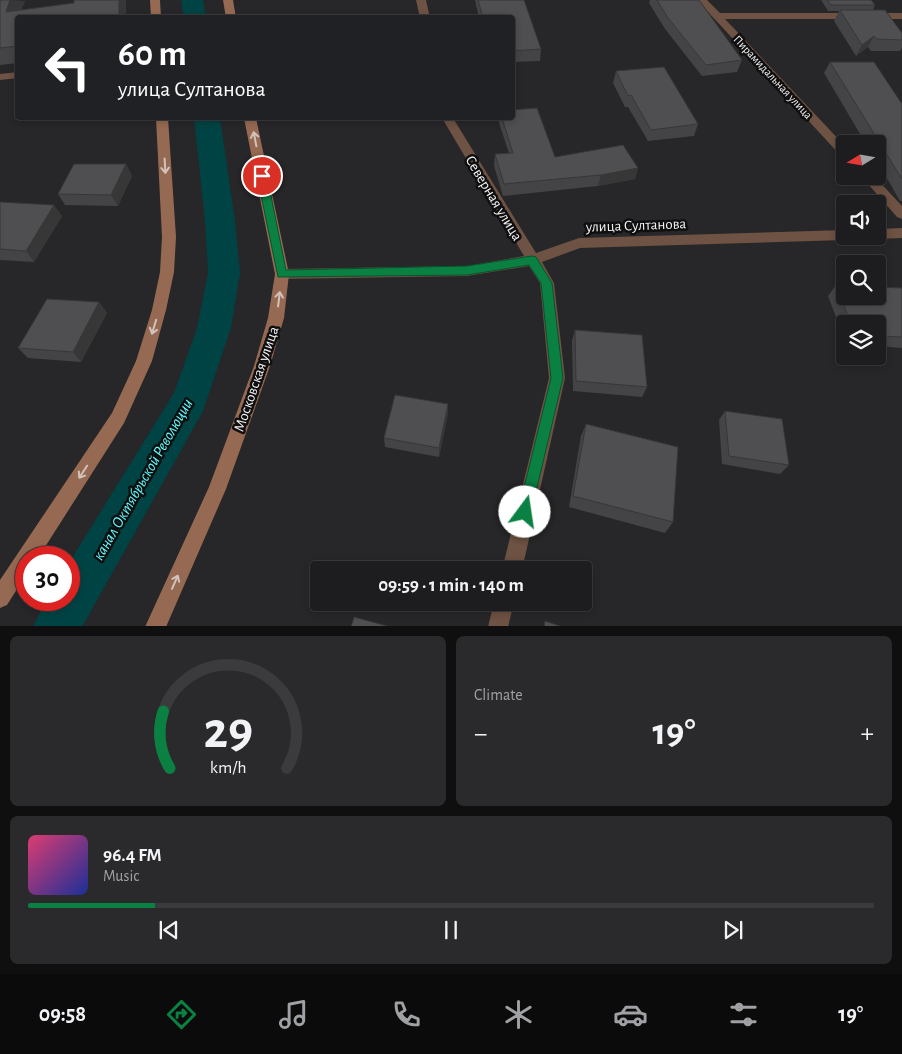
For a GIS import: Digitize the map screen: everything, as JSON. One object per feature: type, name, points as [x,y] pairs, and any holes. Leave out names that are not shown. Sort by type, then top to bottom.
[{"type":"main road","points":[[155,0],[156,15]]},
{"type":"main road","points":[[228,0],[230,15]]},
{"type":"main road","points":[[34,546],[118,418],[144,361],[160,310],[167,272],[169,237],[162,120]]},
{"type":"main road","name":"Московская улица","points":[[155,626],[217,490],[259,375],[276,318],[282,274],[250,120]]},
{"type":"main road","points":[[0,598],[15,575]]},
{"type":"street","points":[[421,0],[424,15]]},
{"type":"street","name":"Пирамидальная улица","points":[[702,0],[836,143]]},
{"type":"street","points":[[716,16],[902,16]]},
{"type":"street","points":[[0,77],[15,75]]},
{"type":"street","name":"Северная улица","points":[[449,120],[454,132],[547,283],[557,378],[514,561]]},
{"type":"street","points":[[875,185],[902,214]]},
{"type":"street","points":[[886,234],[902,233]]},
{"type":"street","name":"улица Султанова","points":[[282,274],[467,270],[532,260],[579,243],[836,235]]},
{"type":"street","points":[[498,626],[502,611]]},
{"type":"building","points":[[0,0],[10,0],[6,12],[74,3],[74,0],[119,0],[119,15],[15,15],[15,46],[0,48]]},
{"type":"building","points":[[478,0],[524,0],[541,49],[515,51],[515,15],[482,15]]},
{"type":"building","points":[[657,0],[699,0],[742,60],[706,65],[668,18]]},
{"type":"building","points":[[827,0],[871,0],[875,5],[831,5]]},
{"type":"building","points":[[840,10],[885,10],[902,33],[902,40],[877,39],[874,36],[862,45]]},
{"type":"building","points":[[830,62],[874,62],[902,104],[902,179],[886,153],[886,135],[875,135]]},
{"type":"building","points":[[664,67],[698,124],[651,130],[631,95],[628,96],[616,71]]},
{"type":"building","points":[[537,108],[555,157],[623,145],[638,168],[601,175],[504,184],[495,154],[513,153],[503,120],[515,120],[515,110]]},
{"type":"building","points":[[74,164],[126,164],[111,195],[58,194]]},
{"type":"building","points":[[0,202],[54,205],[26,251],[0,249]]},
{"type":"building","points":[[886,287],[902,288],[902,337],[886,336],[886,315],[848,315],[844,305],[886,305]]},
{"type":"building","points":[[47,299],[99,302],[73,352],[18,348]]},
{"type":"building","points":[[575,330],[642,335],[647,387],[576,381]]},
{"type":"building","points":[[395,395],[448,404],[439,448],[384,438]]},
{"type":"building","points":[[725,411],[782,419],[789,465],[729,456]]},
{"type":"building","points":[[586,424],[678,447],[673,522],[573,496]]},
{"type":"building","points":[[354,617],[387,626],[351,626]]},
{"type":"building","points":[[545,621],[560,626],[544,626]]},
{"type":"waterway","name":"канал Октябрьской Революции","points":[[192,0],[194,15]]},
{"type":"waterway","name":"канал Октябрьской Революции","points":[[57,626],[190,399],[214,328],[224,273],[220,221],[207,120]]},
{"type":"route","points":[[262,176],[282,274],[467,270],[532,260],[547,283],[557,378],[525,512]]}]
